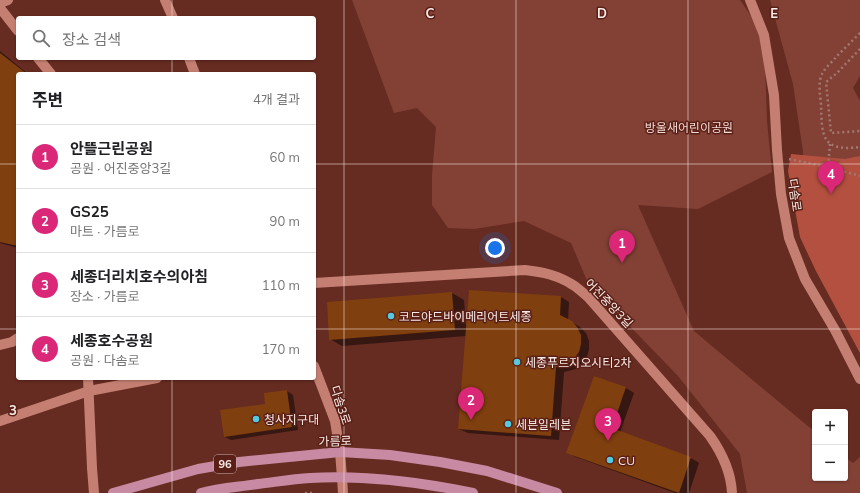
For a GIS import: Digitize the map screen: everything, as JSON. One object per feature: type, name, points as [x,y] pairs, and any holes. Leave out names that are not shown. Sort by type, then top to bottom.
[{"type":"main road","name":"가름로","points":[[113,493],[198,469],[239,462],[340,452],[390,455],[440,462],[487,471],[557,493]]},
{"type":"main road","name":"96","points":[[201,493],[308,478],[342,477],[444,487],[473,493]]},
{"type":"street","points":[[0,3],[8,0]]},
{"type":"street","points":[[165,0],[172,16]]},
{"type":"street","name":"다솜로","points":[[750,0],[764,35],[774,95],[781,194],[789,238],[805,279],[835,330],[860,379]]},
{"type":"street","points":[[0,8],[16,28]]},
{"type":"street","points":[[40,60],[49,72]]},
{"type":"street","points":[[190,60],[194,72]]},
{"type":"street","name":"어진중앙3길","points":[[316,283],[525,270],[542,272],[558,277],[574,285],[588,297],[710,436],[724,459],[729,474],[732,493]]},
{"type":"street","points":[[0,345],[16,339]]},
{"type":"street","name":"다솜3로","points":[[316,371],[335,421],[340,452],[343,493]]},
{"type":"street","points":[[88,380],[94,493]]},
{"type":"street","points":[[0,421],[89,391],[147,380]]},
{"type":"path","points":[[860,33],[822,74],[820,85],[821,124],[824,139],[830,144],[840,148],[860,146]]},
{"type":"path","points":[[860,50],[826,82],[831,133],[860,132]]},
{"type":"path","points":[[828,166],[830,144]]},
{"type":"path","points":[[778,157],[828,166],[860,176]]},
{"type":"path","points":[[305,493],[314,493]]},
{"type":"green space","name":"방울새어린이공원","points":[[352,0],[740,0],[764,35],[767,121],[772,172],[698,209],[638,205],[694,331],[812,429],[812,481],[848,481],[848,459],[853,463],[860,457],[860,493],[747,493],[740,454],[678,376],[588,283],[571,243],[524,221],[474,229],[448,228],[432,205],[432,175],[436,127],[417,108],[394,113]]},
{"type":"green space","points":[[770,0],[860,0],[860,76],[853,88],[860,101],[860,353],[816,271],[800,237],[803,152],[793,84]]},
{"type":"shaded area","points":[[791,154],[845,159],[860,156],[860,353],[816,271],[800,237],[788,171]]},
{"type":"building","points":[[0,53],[24,72],[16,72],[16,246],[0,242]]},
{"type":"building","name":"세종푸르지오시티2차","points":[[469,290],[561,296],[560,315],[572,321],[577,327],[581,335],[581,344],[579,352],[574,359],[567,364],[556,367],[551,436],[458,429]]},
{"type":"building","name":"코드야드바이메리어트세종","points":[[452,292],[455,330],[329,340],[327,302]]},
{"type":"building","points":[[594,376],[626,387],[612,428],[691,457],[679,493],[566,453]]},
{"type":"building","name":"청사지구대","points":[[287,390],[292,427],[224,437],[220,410],[265,404],[264,393]]},
{"type":"place","name":"세종호수공원","points":[[831,194]]},
{"type":"place","name":"안뜰근린공원","points":[[622,263]]},
{"type":"place","name":"코드야드바이메리어트세종","points":[[391,316]]},
{"type":"place","name":"세종푸르지오시티2차","points":[[517,362]]},
{"type":"place","name":"청사지구대","points":[[256,419]]},
{"type":"place","name":"GS25","points":[[471,420]]},
{"type":"place","name":"세븐일레븐","points":[[508,424]]},
{"type":"place","name":"세종더리치호수의아침","points":[[608,441]]},
{"type":"place","name":"CU","points":[[610,460]]}]
